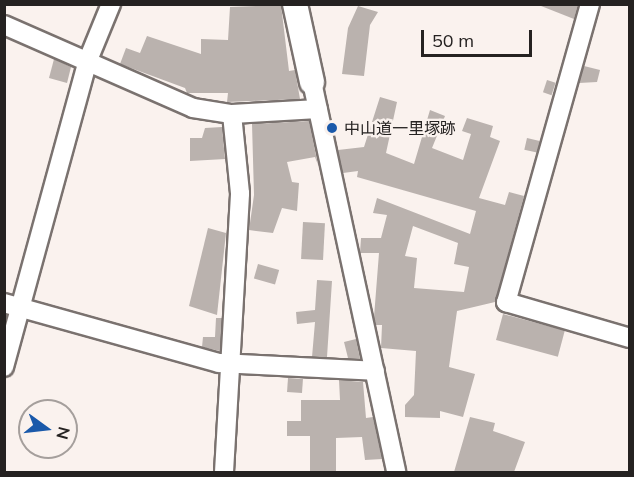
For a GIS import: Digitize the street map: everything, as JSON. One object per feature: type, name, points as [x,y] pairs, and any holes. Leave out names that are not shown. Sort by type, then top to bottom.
[{"type":"street","points":[[4,367],[13,306],[88,60],[111,4]]},
{"type":"street","points":[[295,4],[396,472]]},
{"type":"street","points":[[590,4],[506,302],[630,338]]},
{"type":"street","points":[[4,25],[193,108],[232,114],[318,110]]},
{"type":"street","points":[[224,472],[240,193],[232,114]]},
{"type":"street","points":[[13,306],[230,365],[375,371]]},
{"type":"building","points":[[536,4],[578,4],[574,19]]},
{"type":"building","points":[[281,5],[289,71],[295,70],[300,99],[227,102],[228,93],[187,93],[185,88],[120,64],[126,48],[140,53],[147,36],[201,54],[201,39],[228,40],[230,7]]},
{"type":"building","points":[[358,6],[378,12],[370,25],[364,76],[342,74],[348,28]]},
{"type":"building","points":[[54,59],[71,67],[67,83],[49,78]]},
{"type":"building","points":[[584,66],[600,70],[597,82],[579,83]]},
{"type":"building","points":[[547,80],[556,83],[552,95],[543,92]]},
{"type":"building","points":[[380,97],[397,102],[386,153],[414,164],[430,110],[445,116],[432,148],[463,160],[471,134],[462,131],[467,118],[493,126],[490,137],[500,141],[479,198],[505,205],[509,192],[524,196],[495,302],[457,311],[449,367],[475,374],[463,417],[440,411],[440,418],[405,417],[405,405],[414,395],[416,351],[381,348],[382,325],[376,325],[374,317],[379,253],[360,253],[361,238],[381,238],[387,215],[373,213],[377,198],[470,234],[476,211],[357,177],[358,171],[343,173],[338,150],[364,147]],"holes":[[[413,226],[458,243],[454,264],[469,267],[464,292],[414,288],[417,258],[405,256]]]},
{"type":"building","points":[[309,121],[318,165],[315,157],[287,162],[292,182],[299,183],[297,211],[282,208],[273,233],[249,230],[254,195],[252,124]]},
{"type":"building","points":[[222,127],[225,159],[190,161],[190,138],[202,138],[205,128]]},
{"type":"building","points":[[527,138],[540,141],[537,153],[524,150]]},
{"type":"building","points":[[303,222],[325,223],[323,260],[301,259]]},
{"type":"building","points":[[208,228],[226,233],[217,315],[189,306]]},
{"type":"building","points":[[258,264],[279,270],[275,284],[254,278]]},
{"type":"building","points":[[317,280],[332,281],[327,357],[312,357],[315,322],[297,324],[296,312],[315,310]]},
{"type":"building","points":[[503,314],[565,331],[558,357],[496,340]]},
{"type":"building","points":[[216,318],[222,318],[220,351],[202,347],[203,337],[215,337]]},
{"type":"building","points":[[356,339],[360,359],[348,358],[344,342]]},
{"type":"building","points":[[288,378],[303,379],[302,393],[287,392]]},
{"type":"building","points":[[339,380],[363,382],[366,418],[373,417],[382,459],[365,460],[362,437],[336,438],[336,472],[310,472],[310,436],[287,436],[287,421],[301,421],[301,400],[340,400]]},
{"type":"building","points":[[470,417],[495,423],[493,431],[525,442],[514,472],[454,472]]},
{"type":"place","name":"中山道一里塚跡","points":[[332,128]]}]
